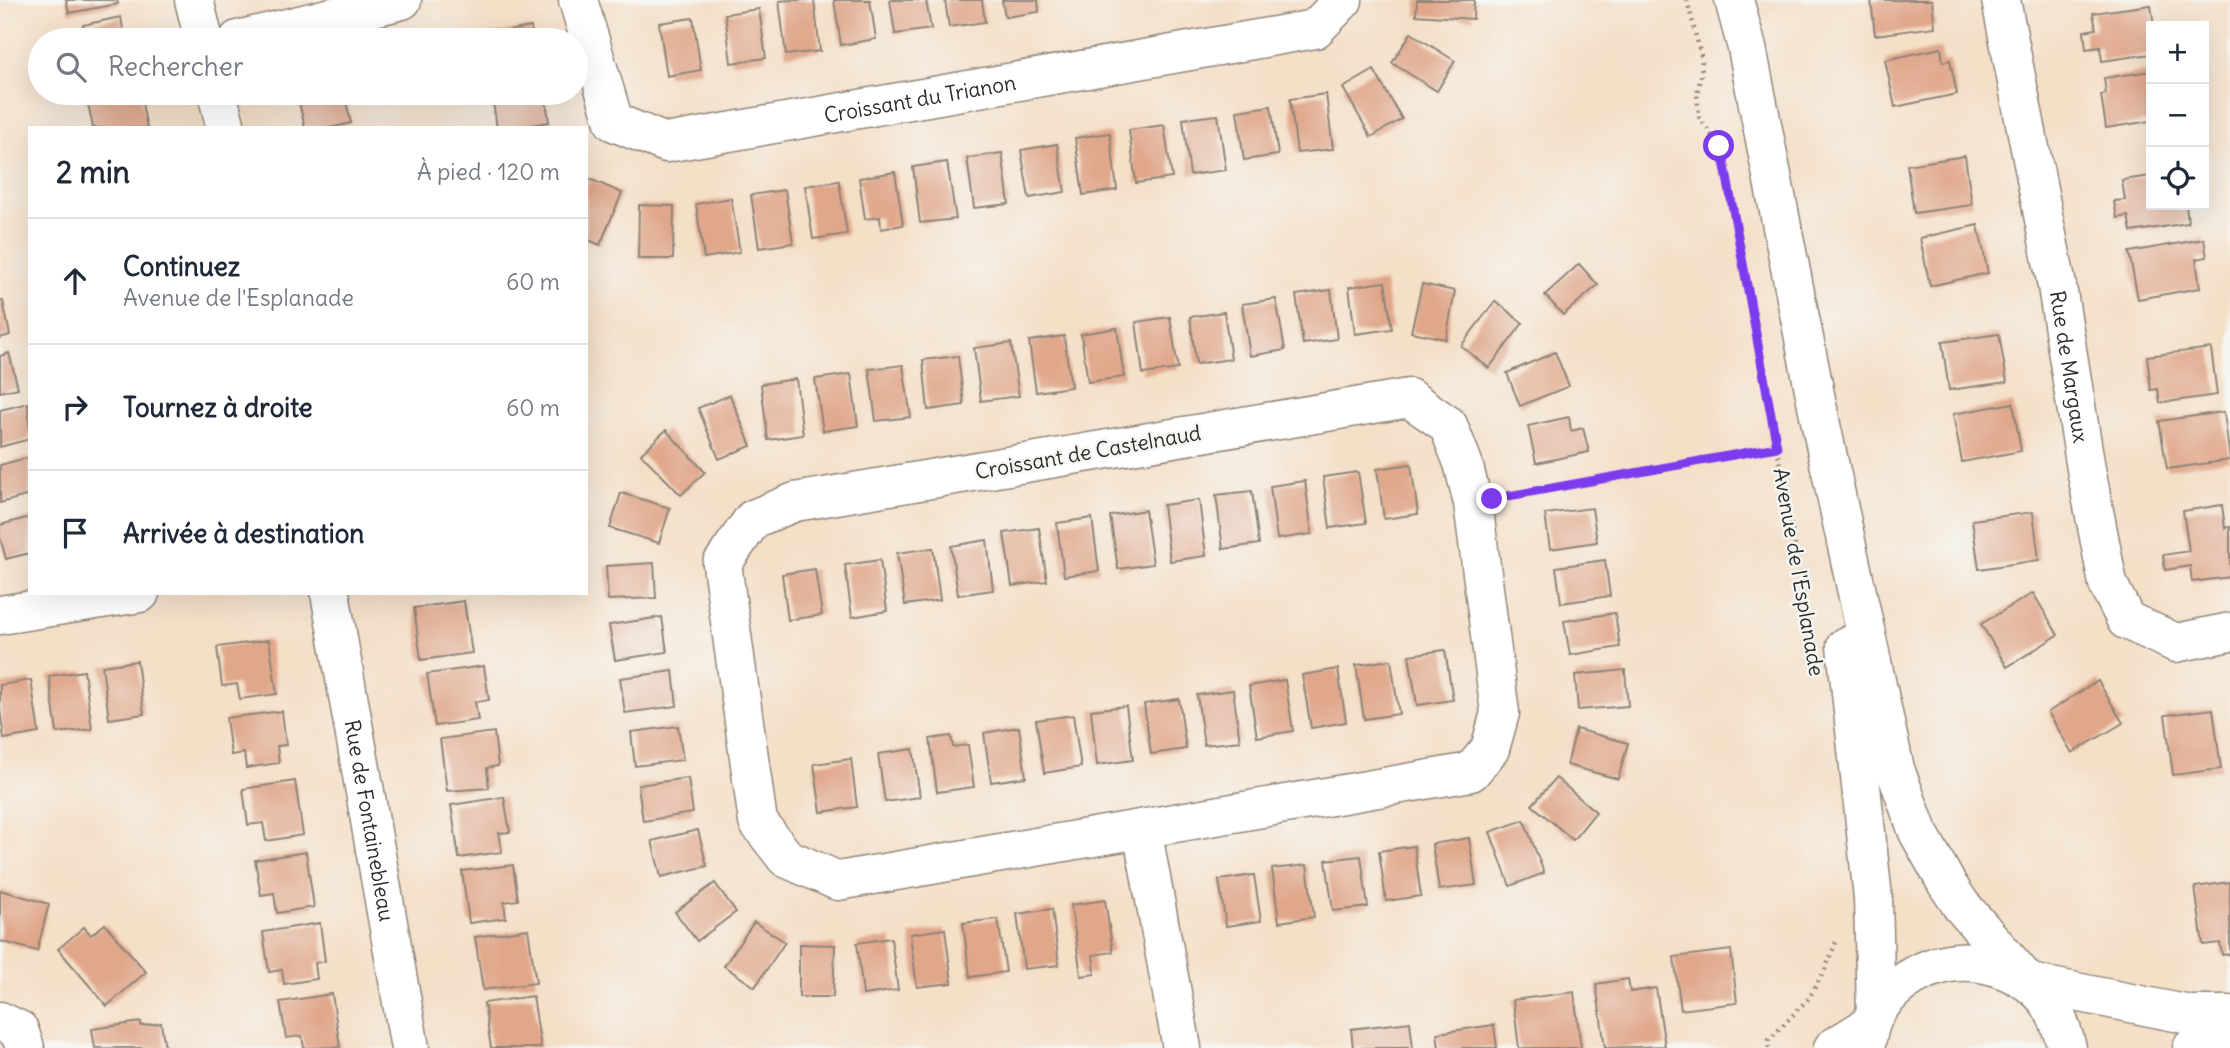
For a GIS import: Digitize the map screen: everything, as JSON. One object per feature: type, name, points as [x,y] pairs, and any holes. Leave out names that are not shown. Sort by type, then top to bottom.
[{"type":"street","points":[[194,0],[201,28]]},
{"type":"street","points":[[287,28],[402,0]]},
{"type":"street","name":"Croissant du Trianon","points":[[578,0],[586,28]]},
{"type":"street","name":"Croissant du Trianon","points":[[588,34],[614,122],[666,143],[1315,29],[1343,0]]},
{"type":"street","name":"Avenue de l'Esplanade","points":[[1734,0],[1748,48],[1821,425],[1895,769],[1913,819],[1947,884],[1961,905],[2048,1002],[2061,1025],[2067,1048]]},
{"type":"street","name":"Rue de Margaux","points":[[2001,0],[2057,286],[2086,469],[2108,584],[2126,620],[2176,643],[2230,632]]},
{"type":"street","points":[[220,105],[225,126]]},
{"type":"street","name":"Croissant de Castelnaud","points":[[1409,398],[1448,425],[1463,463],[1473,503],[1500,713],[1490,749],[1471,772],[1142,829],[838,881],[786,858],[758,822],[722,564],[753,519],[795,502],[1409,398]]},
{"type":"street","name":"Avenue de l'Esplanade","points":[[1821,425],[1873,898],[1870,1029]]},
{"type":"street","points":[[0,615],[128,595]]},
{"type":"street","name":"Rue de Fontainebleau","points":[[330,595],[410,1048]]},
{"type":"street","points":[[1142,829],[1182,1048]]},
{"type":"street","points":[[1833,1048],[1870,1029],[1904,981],[1942,962],[1984,961],[2027,980],[2190,1015],[2230,1015]]},
{"type":"street","points":[[0,1021],[19,1030],[25,1048]]},
{"type":"street","points":[[2192,1048],[2230,1035]]},
{"type":"path","name":"Avenue de l'Esplanade","points":[[1688,0],[1702,60],[1702,76],[1697,93],[1699,117],[1719,146],[1724,161],[1812,639]]},
{"type":"path","points":[[1506,497],[1777,447]]},
{"type":"path","points":[[1769,1048],[1769,1040],[1808,998],[1825,970],[1837,939]]},
{"type":"building","points":[[66,0],[117,0],[118,4],[69,13]]},
{"type":"building","points":[[814,0],[820,51],[786,55],[779,1]]},
{"type":"building","points":[[834,0],[870,0],[876,39],[841,45]]},
{"type":"building","points":[[890,0],[926,0],[931,29],[895,34]]},
{"type":"building","points":[[945,0],[982,0],[985,22],[949,27]]},
{"type":"building","points":[[1002,0],[1038,0],[1039,12],[1005,17]]},
{"type":"building","points":[[1417,0],[1474,0],[1473,19],[1416,15]]},
{"type":"building","points":[[1871,0],[1932,0],[1935,27],[1875,35]]},
{"type":"building","points":[[2151,5],[2153,21],[2146,21],[2146,55],[2102,61],[2100,47],[2086,49],[2084,31],[2096,29],[2093,13]]},
{"type":"building","points":[[759,9],[766,58],[731,63],[725,14]]},
{"type":"building","points":[[121,17],[123,28],[84,28],[83,25]]},
{"type":"building","points":[[693,18],[701,70],[667,76],[659,23]]},
{"type":"building","points":[[1411,33],[1455,61],[1437,91],[1392,63]]},
{"type":"building","points":[[1941,48],[1943,62],[1950,60],[1957,94],[1895,107],[1885,60]]},
{"type":"building","points":[[1374,70],[1402,119],[1371,137],[1343,88]]},
{"type":"building","points":[[2146,72],[2146,122],[2106,128],[2101,95],[2106,94],[2104,78]]},
{"type":"building","points":[[1326,94],[1333,149],[1297,153],[1290,99]]},
{"type":"building","points":[[88,105],[142,105],[147,126],[93,126]]},
{"type":"building","points":[[300,105],[347,105],[351,123],[338,126],[305,126]]},
{"type":"building","points":[[493,105],[547,105],[549,122],[526,126],[497,126]]},
{"type":"building","points":[[1271,106],[1278,155],[1244,160],[1237,111]]},
{"type":"building","points":[[1218,115],[1226,170],[1190,175],[1183,119]]},
{"type":"building","points":[[1164,125],[1172,178],[1136,183],[1129,130]]},
{"type":"building","points":[[1110,133],[1117,190],[1083,195],[1075,138]]},
{"type":"building","points":[[1057,144],[1065,192],[1029,198],[1021,150]]},
{"type":"building","points":[[1002,153],[1009,204],[974,208],[967,158]]},
{"type":"building","points":[[1965,156],[1972,205],[1914,213],[1907,165]]},
{"type":"building","points":[[947,162],[956,219],[920,223],[913,167]]},
{"type":"building","points":[[895,172],[903,225],[881,229],[880,217],[865,219],[859,178]]},
{"type":"building","points":[[2146,177],[2146,210],[2187,210],[2188,223],[2131,232],[2128,216],[2117,218],[2114,201],[2125,200],[2122,180]]},
{"type":"building","points":[[590,179],[622,193],[600,245],[588,240]]},
{"type":"building","points":[[839,181],[847,234],[813,239],[805,186]]},
{"type":"building","points":[[785,190],[793,243],[759,248],[751,195]]},
{"type":"building","points":[[731,198],[740,252],[704,258],[696,204]]},
{"type":"building","points":[[639,205],[674,206],[673,259],[638,259]]},
{"type":"building","points":[[1978,225],[1988,273],[1930,286],[1920,238]]},
{"type":"building","points":[[2204,239],[2207,257],[2196,259],[2200,288],[2138,299],[2129,252]]},
{"type":"building","points":[[1579,264],[1598,285],[1563,315],[1545,295]]},
{"type":"building","points":[[1385,282],[1392,329],[1355,334],[1349,287]]},
{"type":"building","points":[[1422,284],[1455,291],[1446,339],[1411,332]]},
{"type":"building","points":[[1331,290],[1337,339],[1303,344],[1296,295]]},
{"type":"building","points":[[1276,299],[1285,350],[1250,356],[1242,304]]},
{"type":"building","points":[[0,301],[3,301],[10,335],[0,338]]},
{"type":"building","points":[[1495,301],[1523,323],[1489,368],[1461,346]]},
{"type":"building","points":[[1224,312],[1231,359],[1196,364],[1190,317]]},
{"type":"building","points":[[1170,317],[1178,369],[1143,374],[1136,322]]},
{"type":"building","points":[[1117,328],[1124,377],[1088,382],[1081,334]]},
{"type":"building","points":[[1999,334],[2007,382],[1949,390],[1942,342]]},
{"type":"building","points":[[1064,336],[1071,387],[1036,392],[1029,341]]},
{"type":"building","points":[[1011,343],[1019,396],[981,401],[974,348]]},
{"type":"building","points":[[2211,348],[2217,395],[2160,403],[2158,389],[2151,390],[2147,356]]},
{"type":"building","points":[[1555,352],[1569,386],[1520,406],[1507,373]]},
{"type":"building","points":[[9,353],[18,388],[0,392],[0,356]]},
{"type":"building","points":[[958,356],[964,405],[928,410],[923,360]]},
{"type":"building","points":[[903,365],[911,417],[876,421],[869,369]]},
{"type":"building","points":[[851,374],[858,426],[823,431],[815,379]]},
{"type":"building","points":[[796,379],[803,435],[768,440],[761,384]]},
{"type":"building","points":[[730,395],[751,446],[719,459],[698,408]]},
{"type":"building","points":[[28,403],[28,440],[0,447],[0,410]]},
{"type":"building","points":[[2013,403],[2021,451],[1962,462],[1953,414]]},
{"type":"building","points":[[2224,412],[2230,460],[2167,469],[2159,421]]},
{"type":"building","points":[[1569,417],[1571,431],[1583,428],[1589,452],[1536,463],[1528,426]]},
{"type":"building","points":[[666,430],[705,472],[681,495],[641,454]]},
{"type":"building","points":[[28,458],[28,496],[0,503],[0,465]]},
{"type":"building","points":[[1411,464],[1418,514],[1384,519],[1377,469]]},
{"type":"building","points":[[1358,472],[1366,523],[1330,528],[1323,477]]},
{"type":"building","points":[[1305,481],[1312,534],[1277,539],[1270,486]]},
{"type":"building","points":[[1252,491],[1259,544],[1223,549],[1216,495]]},
{"type":"building","points":[[621,493],[670,508],[659,543],[610,528]]},
{"type":"building","points":[[1199,500],[1206,556],[1170,561],[1163,505]]},
{"type":"building","points":[[2222,505],[2225,528],[2230,527],[2230,577],[2192,582],[2190,566],[2165,570],[2163,555],[2189,551],[2183,511]]},
{"type":"building","points":[[1592,508],[1597,542],[1550,549],[1545,514]]},
{"type":"building","points":[[1145,510],[1153,564],[1118,569],[1110,516]]},
{"type":"building","points":[[2033,512],[2039,560],[1979,569],[1972,520]]},
{"type":"building","points":[[28,518],[28,554],[6,559],[0,525]]},
{"type":"building","points":[[1092,518],[1099,571],[1064,576],[1057,523]]},
{"type":"building","points":[[1039,528],[1047,581],[1012,586],[1004,533]]},
{"type":"building","points":[[987,540],[993,590],[958,595],[951,546]]},
{"type":"building","points":[[933,548],[940,600],[905,605],[897,553]]},
{"type":"building","points":[[880,560],[887,611],[852,617],[845,565]]},
{"type":"building","points":[[1605,560],[1610,596],[1561,603],[1556,567]]},
{"type":"building","points":[[654,563],[656,598],[608,600],[606,566]]},
{"type":"building","points":[[815,569],[822,615],[788,620],[782,574]]},
{"type":"building","points":[[2033,593],[2058,635],[2007,667],[1981,624]]},
{"type":"building","points":[[464,601],[472,653],[421,660],[414,608]]},
{"type":"building","points":[[1615,613],[1620,647],[1570,655],[1564,621]]},
{"type":"building","points":[[662,617],[667,652],[615,660],[609,625]]},
{"type":"building","points":[[269,640],[277,694],[240,699],[237,684],[222,686],[217,647]]},
{"type":"building","points":[[1445,650],[1453,700],[1417,705],[1409,655]]},
{"type":"building","points":[[1391,660],[1399,714],[1364,719],[1356,665]]},
{"type":"building","points":[[137,661],[144,714],[109,719],[102,666]]},
{"type":"building","points":[[484,666],[489,700],[475,702],[478,720],[435,726],[427,674]]},
{"type":"building","points":[[1338,669],[1346,722],[1311,728],[1302,675]]},
{"type":"building","points":[[1625,670],[1628,706],[1578,710],[1575,675]]},
{"type":"building","points":[[84,671],[92,729],[57,733],[49,676]]},
{"type":"building","points":[[673,671],[677,706],[625,713],[620,678]]},
{"type":"building","points":[[31,680],[39,733],[4,739],[0,685]]},
{"type":"building","points":[[1285,680],[1293,731],[1257,737],[1249,686]]},
{"type":"building","points":[[2098,681],[2123,723],[2072,753],[2048,712]]},
{"type":"building","points":[[1233,690],[1240,741],[1204,745],[1197,695]]},
{"type":"building","points":[[1179,699],[1186,749],[1151,754],[1144,704]]},
{"type":"building","points":[[1126,706],[1133,760],[1097,765],[1091,710]]},
{"type":"building","points":[[2213,709],[2221,769],[2173,775],[2165,715]]},
{"type":"building","points":[[282,711],[286,745],[277,746],[279,763],[246,768],[244,753],[231,755],[226,718]]},
{"type":"building","points":[[1073,715],[1081,767],[1044,773],[1036,720]]},
{"type":"building","points":[[678,726],[683,760],[635,766],[631,732]]},
{"type":"building","points":[[1019,727],[1026,777],[991,782],[984,733]]},
{"type":"building","points":[[1576,729],[1628,743],[1618,779],[1567,765]]},
{"type":"building","points":[[494,732],[498,766],[487,768],[489,788],[447,791],[440,739]]},
{"type":"building","points":[[951,736],[953,747],[968,745],[974,787],[937,792],[930,739]]},
{"type":"building","points":[[913,749],[920,797],[885,802],[878,754]]},
{"type":"building","points":[[851,759],[857,807],[821,812],[814,764]]},
{"type":"building","points":[[688,778],[693,813],[643,821],[638,785]]},
{"type":"building","points":[[1556,778],[1596,812],[1573,840],[1532,805]]},
{"type":"building","points":[[295,781],[303,835],[266,841],[263,823],[248,825],[243,789]]},
{"type":"building","points":[[504,797],[510,832],[499,833],[502,852],[459,858],[451,805]]},
{"type":"building","points":[[1524,820],[1544,873],[1510,886],[1490,832]]},
{"type":"building","points":[[698,830],[707,866],[661,877],[652,841]]},
{"type":"building","points":[[1469,838],[1476,885],[1439,890],[1432,844]]},
{"type":"building","points":[[1414,846],[1421,896],[1386,901],[1379,851]]},
{"type":"building","points":[[306,852],[314,907],[277,913],[274,893],[261,895],[255,860]]},
{"type":"building","points":[[1361,856],[1368,907],[1333,911],[1326,860]]},
{"type":"building","points":[[513,865],[518,900],[504,902],[506,918],[469,923],[462,871]]},
{"type":"building","points":[[1307,865],[1314,917],[1279,922],[1272,869]]},
{"type":"building","points":[[1254,875],[1261,921],[1226,926],[1219,880]]},
{"type":"building","points":[[2230,882],[2230,954],[2222,955],[2220,943],[2203,945],[2195,887]]},
{"type":"building","points":[[715,883],[736,912],[697,941],[675,912]]},
{"type":"building","points":[[0,890],[49,904],[37,951],[0,941]]},
{"type":"building","points":[[1105,900],[1113,952],[1093,955],[1095,974],[1081,976],[1071,905]]},
{"type":"building","points":[[1052,909],[1059,965],[1024,969],[1017,914]]},
{"type":"building","points":[[998,919],[1006,972],[970,977],[963,923]]},
{"type":"building","points":[[754,922],[785,942],[755,987],[724,966]]},
{"type":"building","points":[[320,923],[325,961],[315,963],[317,979],[284,984],[282,970],[269,972],[263,932]]},
{"type":"building","points":[[105,924],[146,972],[107,1006],[58,949],[84,927],[91,935]]},
{"type":"building","points":[[528,929],[536,983],[483,990],[475,937]]},
{"type":"building","points":[[945,929],[952,983],[917,987],[910,934]]},
{"type":"building","points":[[891,938],[898,990],[863,995],[857,943]]},
{"type":"building","points":[[799,944],[835,945],[833,997],[799,997]]},
{"type":"building","points":[[1731,950],[1737,1003],[1681,1010],[1674,957]]},
{"type":"building","points":[[1628,979],[1630,992],[1656,988],[1665,1046],[1605,1048],[1596,984]]},
{"type":"building","points":[[1574,992],[1581,1048],[1519,1048],[1513,1000]]},
{"type":"building","points":[[332,994],[340,1047],[304,1048],[302,1036],[286,1038],[280,1002]]},
{"type":"building","points":[[533,996],[541,1048],[491,1048],[484,1003]]},
{"type":"building","points":[[141,1022],[141,1026],[161,1023],[165,1048],[95,1048],[92,1029]]},
{"type":"building","points":[[1410,1022],[1413,1048],[1353,1048],[1351,1029]]},
{"type":"building","points":[[1494,1025],[1497,1048],[1439,1048],[1437,1033]]},
{"type":"route","points":[[1492,499],[1777,447],[1719,146]]}]
